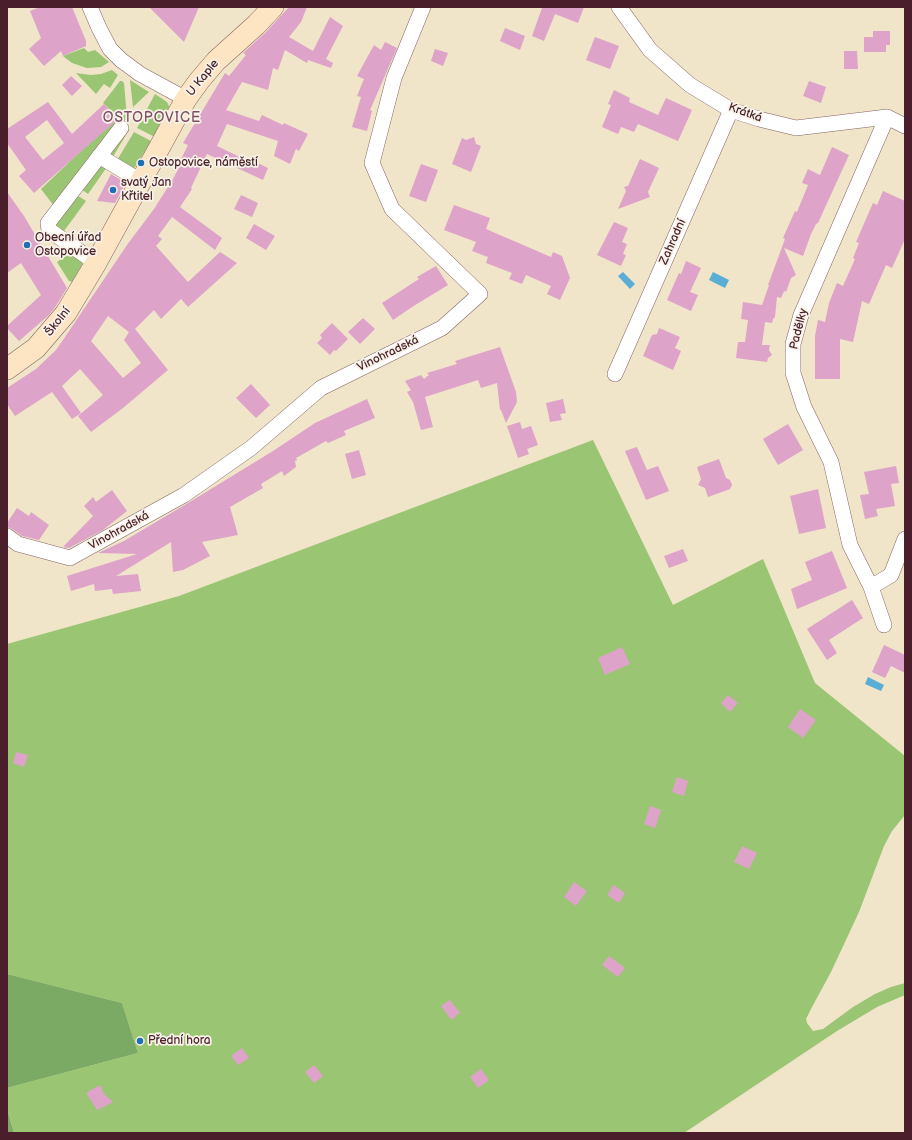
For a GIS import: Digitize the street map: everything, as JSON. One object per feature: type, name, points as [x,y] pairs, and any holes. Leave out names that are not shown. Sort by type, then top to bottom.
[{"type":"street","points":[[90,7],[108,45],[121,60],[140,74],[186,100]]},
{"type":"street","name":"U Kaple","points":[[96,263],[186,100],[199,81],[216,61],[256,25],[273,7]]},
{"type":"street","name":"Vinohradská","points":[[7,536],[18,544],[70,558],[184,495],[251,448],[321,388],[442,328],[480,294],[392,210],[372,163],[394,78],[423,7]]},
{"type":"street","name":"Krátká","points":[[619,7],[650,50],[690,85],[730,110],[796,128],[887,117]]},
{"type":"street","name":"Zahradní","points":[[615,374],[730,110]]},
{"type":"street","points":[[887,117],[905,126]]},
{"type":"street","name":"Padělky","points":[[884,625],[871,587],[850,545],[831,462],[804,407],[797,386],[793,373],[793,344],[801,315],[887,117]]},
{"type":"street","points":[[96,263],[54,234],[48,227],[50,219],[121,128]]},
{"type":"street","points":[[99,156],[134,177]]},
{"type":"street","name":"Školní","points":[[7,369],[36,348],[52,330],[66,313],[96,263]]},
{"type":"street","points":[[871,587],[891,575],[905,539]]},
{"type":"green space","points":[[84,48],[88,52],[95,50],[109,62],[101,67],[87,68],[72,63],[63,56]]},
{"type":"green space","points":[[112,70],[118,75],[110,88],[104,84],[96,94],[76,73],[91,75],[101,74]]},
{"type":"green space","points":[[130,80],[149,92],[133,107]]},
{"type":"green space","points":[[120,81],[124,83],[127,118],[54,206],[41,189],[84,148],[119,118],[103,103]]},
{"type":"green space","points":[[155,94],[167,102],[169,106],[168,112],[155,137],[137,128]]},
{"type":"green space","points":[[125,127],[129,130],[111,160],[102,155]]},
{"type":"green space","points":[[134,132],[151,141],[132,172],[116,162]]},
{"type":"green space","points":[[97,161],[107,167],[88,194],[77,186]]},
{"type":"green space","points":[[72,192],[86,201],[64,231],[50,220]]},
{"type":"green space","points":[[73,255],[84,261],[72,282],[69,281],[57,262],[66,256]]},
{"type":"green space","points":[[593,440],[673,605],[763,559],[815,683],[905,756],[905,815],[892,831],[884,846],[859,912],[831,972],[806,1019],[807,1023],[813,1031],[823,1029],[853,1007],[875,994],[905,983],[905,995],[877,1007],[837,1031],[684,1133],[14,1133],[7,1109],[7,1088],[138,1053],[122,1003],[7,974],[7,644],[179,596]]},
{"type":"green space","points":[[7,974],[122,1003],[138,1053],[7,1088]]},
{"type":"green space","points":[[7,1109],[14,1133],[7,1133]]},
{"type":"water","points":[[623,272],[635,284],[630,289],[618,276]]},
{"type":"water","points":[[713,272],[729,280],[725,288],[709,280]]},
{"type":"water","points":[[868,677],[884,685],[881,691],[865,684]]},
{"type":"building","points":[[40,7],[72,7],[86,41],[86,46],[63,56],[61,51],[44,66],[29,49],[41,38],[30,11]]},
{"type":"building","points":[[149,7],[199,7],[184,42]]},
{"type":"building","points":[[289,7],[307,7],[301,22],[289,37],[313,51],[330,17],[343,26],[326,59],[333,63],[331,68],[308,60],[307,63],[285,50],[278,70],[273,68],[268,90],[242,82],[226,110],[259,121],[262,115],[283,125],[284,123],[308,134],[299,151],[296,149],[290,164],[274,156],[278,141],[227,124],[217,146],[246,160],[247,158],[268,168],[263,180],[207,154],[191,188],[192,189],[180,207],[222,238],[215,250],[172,217],[158,236],[162,239],[156,246],[188,282],[220,252],[237,263],[188,307],[181,299],[161,319],[154,310],[135,329],[168,370],[123,408],[91,432],[78,416],[103,395],[80,369],[62,386],[81,413],[72,419],[52,392],[15,416],[7,404],[7,388],[36,369],[56,350],[127,245],[154,209],[173,179],[183,160],[181,159],[188,145],[183,143],[225,73],[229,76],[246,55],[243,53],[265,33]],"holes":[[[108,316],[129,332],[124,340],[141,363],[123,378],[91,341]]]},
{"type":"building","points":[[539,7],[584,7],[578,23],[555,14],[544,41],[532,36],[542,8]]},
{"type":"building","points":[[505,28],[525,36],[520,50],[500,41]]},
{"type":"building","points":[[873,31],[890,31],[890,45],[886,45],[886,52],[864,52],[864,37],[873,37]]},
{"type":"building","points":[[595,37],[619,46],[610,69],[586,60]]},
{"type":"building","points":[[385,42],[397,48],[370,110],[372,111],[367,131],[352,127],[361,97],[357,96],[364,79],[357,76],[374,45],[381,50]]},
{"type":"building","points":[[435,49],[448,53],[443,66],[431,61]]},
{"type":"building","points":[[844,51],[857,51],[858,69],[844,69]]},
{"type":"building","points":[[71,76],[82,86],[72,96],[62,85]]},
{"type":"building","points":[[809,81],[826,87],[821,103],[803,96]]},
{"type":"building","points":[[614,90],[630,98],[629,102],[658,115],[666,98],[692,110],[678,141],[638,124],[634,132],[621,127],[618,134],[602,127],[611,105],[608,104]]},
{"type":"building","points":[[48,102],[72,134],[104,104],[118,119],[34,193],[19,176],[26,170],[7,143],[7,129]],"holes":[[[47,120],[64,143],[43,160],[25,137]]]},
{"type":"building","points":[[474,137],[476,144],[481,146],[471,172],[452,164],[462,138],[466,140]]},
{"type":"building","points":[[832,147],[849,155],[818,223],[811,234],[803,256],[784,248],[796,275],[791,278],[786,292],[784,291],[781,298],[777,297],[775,317],[772,323],[765,322],[762,345],[770,345],[769,350],[772,355],[768,358],[767,362],[736,358],[738,342],[745,342],[748,320],[741,319],[743,302],[762,305],[785,239],[783,238],[795,211],[797,212],[808,185],[802,183],[808,169],[820,175]]},
{"type":"building","points":[[640,159],[659,168],[648,192],[650,197],[618,209],[626,191],[624,187],[628,186]]},
{"type":"building","points":[[421,164],[438,170],[426,202],[409,196]]},
{"type":"building","name":"svatý Jan Křtitel","points":[[111,174],[126,183],[115,203],[97,201]]},
{"type":"building","points":[[883,191],[905,201],[905,239],[892,268],[886,265],[869,304],[862,301],[853,342],[840,339],[840,379],[815,379],[815,336],[818,320],[825,322],[829,303],[837,283],[843,286],[855,259],[853,258],[859,243],[856,242],[873,203],[877,205]]},
{"type":"building","points":[[7,192],[24,216],[67,288],[49,315],[19,341],[7,328],[7,326],[41,295],[21,263],[7,273]]},
{"type":"building","points":[[241,195],[258,203],[252,217],[234,209]]},
{"type":"building","points":[[454,205],[490,218],[486,229],[551,257],[553,252],[562,256],[570,278],[560,300],[547,294],[551,286],[526,275],[522,284],[509,279],[512,273],[486,263],[488,257],[472,251],[476,242],[444,230]]},
{"type":"building","points":[[614,222],[628,228],[622,242],[627,244],[623,254],[626,255],[621,266],[597,255]]},
{"type":"building","points":[[254,224],[275,236],[266,250],[246,238]]},
{"type":"building","points":[[686,261],[701,268],[690,292],[698,295],[691,311],[667,300]]},
{"type":"building","points":[[436,266],[448,285],[393,320],[382,303],[419,279],[417,277]]},
{"type":"building","points":[[363,318],[375,329],[360,344],[348,332]]},
{"type":"building","points":[[332,323],[348,339],[330,355],[317,343],[322,338],[320,335]]},
{"type":"building","points":[[659,328],[680,337],[675,348],[681,351],[673,370],[643,356],[652,335],[657,334]]},
{"type":"building","points":[[500,347],[516,392],[517,402],[506,423],[500,410],[497,383],[481,388],[478,380],[425,397],[433,427],[421,430],[413,402],[407,392],[411,390],[405,381],[421,375],[424,379],[429,375],[427,373],[457,364],[455,361]]},
{"type":"building","points":[[251,384],[270,405],[256,418],[236,398]]},
{"type":"building","points":[[367,399],[375,418],[344,431],[346,435],[328,443],[326,441],[296,458],[296,467],[284,476],[282,471],[261,484],[263,488],[230,507],[238,535],[202,542],[210,556],[183,570],[173,572],[171,542],[116,576],[138,574],[141,591],[113,594],[112,589],[95,591],[94,584],[71,591],[67,576],[137,554],[98,553],[124,541],[193,500],[273,451],[315,423]]},
{"type":"building","points":[[563,399],[566,413],[560,414],[562,420],[550,422],[546,403]]},
{"type":"building","points":[[520,422],[522,429],[531,426],[538,445],[527,449],[529,454],[518,458],[507,426]]},
{"type":"building","points":[[788,424],[803,450],[778,465],[763,439]]},
{"type":"building","points":[[637,447],[647,470],[658,466],[669,491],[646,500],[625,451]]},
{"type":"building","points":[[359,450],[366,475],[352,479],[345,454]]},
{"type":"building","points":[[719,459],[726,478],[730,480],[732,485],[730,489],[708,497],[705,488],[698,485],[701,479],[697,467]]},
{"type":"building","points":[[896,466],[899,483],[891,484],[895,506],[876,509],[878,516],[865,519],[860,495],[869,494],[864,472]]},
{"type":"building","points":[[818,489],[826,528],[799,534],[790,496]]},
{"type":"building","points":[[112,490],[127,511],[103,530],[69,548],[63,547],[93,516],[84,506],[93,497],[96,502]]},
{"type":"building","points":[[17,508],[29,516],[31,512],[49,525],[39,540],[22,536],[7,527],[7,523]]},
{"type":"building","points":[[683,549],[688,561],[669,568],[664,556]]},
{"type":"building","points":[[832,551],[847,588],[797,609],[791,589],[812,580],[805,562]]},
{"type":"building","points":[[852,600],[863,618],[829,640],[837,653],[827,660],[807,629]]},
{"type":"building","points":[[884,645],[905,655],[905,673],[891,666],[885,678],[872,672]]},
{"type":"building","points":[[622,647],[630,664],[605,675],[598,658]]},
{"type":"building","points":[[728,695],[738,703],[730,712],[721,703]]},
{"type":"building","points":[[800,709],[816,720],[803,738],[788,727]]},
{"type":"building","points":[[16,752],[28,755],[24,767],[13,763]]},
{"type":"building","points":[[677,777],[688,781],[684,796],[672,792]]},
{"type":"building","points":[[650,806],[661,810],[655,828],[644,824]]},
{"type":"building","points":[[742,846],[757,853],[749,869],[734,862]]},
{"type":"building","points":[[574,882],[587,891],[576,906],[564,897]]},
{"type":"building","points":[[614,885],[625,893],[619,903],[607,895]]},
{"type":"building","points":[[609,956],[625,968],[618,977],[602,965]]},
{"type":"building","points":[[450,1000],[460,1013],[451,1020],[441,1006]]},
{"type":"building","points":[[242,1048],[249,1058],[238,1065],[231,1056]]},
{"type":"building","points":[[314,1065],[323,1076],[314,1083],[305,1072]]},
{"type":"building","points":[[481,1069],[489,1080],[478,1088],[470,1077]]},
{"type":"building","points":[[100,1085],[104,1094],[113,1102],[97,1110],[86,1093]]},
{"type":"place","name":"Ostopovice, náměstí","points":[[141,163]]},
{"type":"place","name":"svatý Jan Křtitel","points":[[113,190]]},
{"type":"place","name":"Obecní úřad Ostopovice","points":[[27,245]]},
{"type":"place","name":"Přední hora","points":[[140,1041]]},
{"type":"district","name":"OSTOPOVICE","points":[[152,118]]}]
